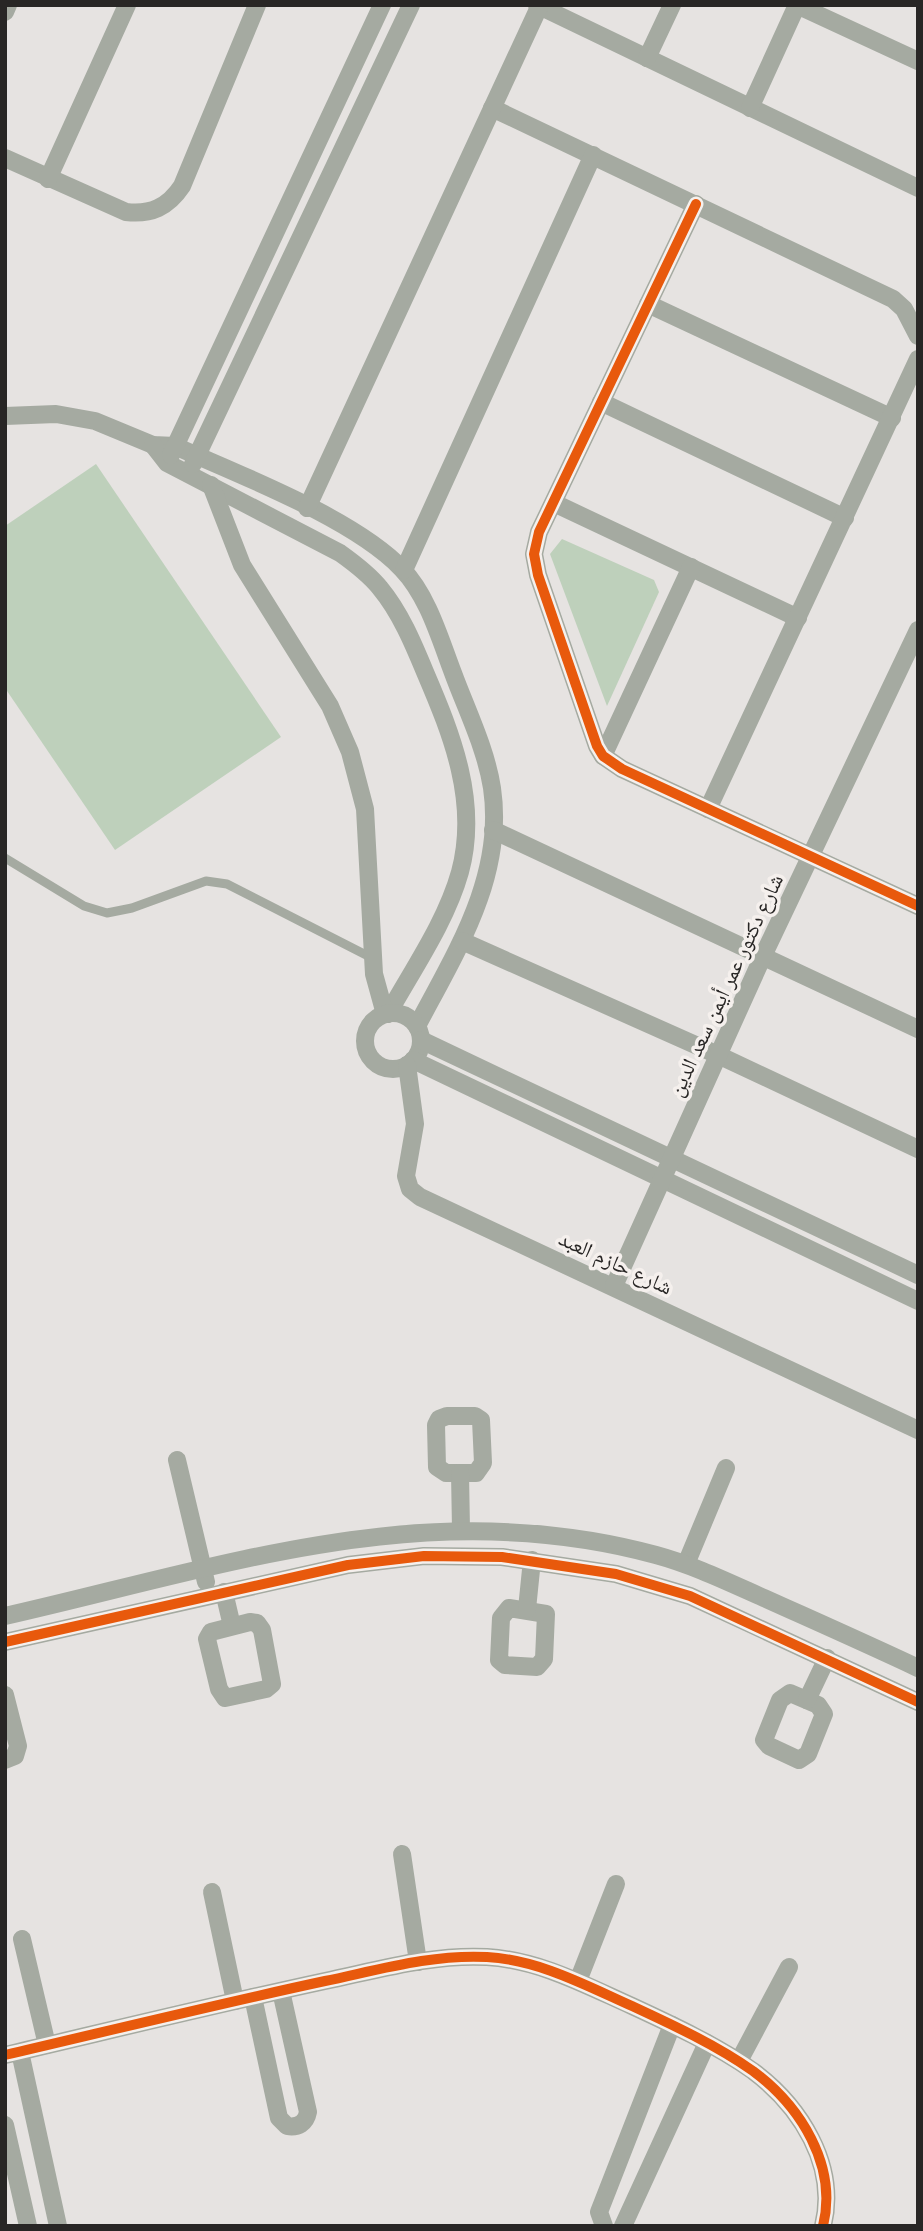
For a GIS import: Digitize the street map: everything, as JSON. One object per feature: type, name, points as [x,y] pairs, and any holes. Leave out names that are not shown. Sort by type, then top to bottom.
[{"type":"street","points":[[5,12],[8,5]]},
{"type":"street","points":[[48,179],[127,5]]},
{"type":"street","points":[[5,158],[126,212],[149,212],[169,203],[182,187],[257,5]]},
{"type":"street","points":[[167,463],[382,5]]},
{"type":"street","points":[[188,474],[411,5]]},
{"type":"street","points":[[647,58],[672,5]]},
{"type":"street","points":[[750,107],[797,5],[918,61]]},
{"type":"street","points":[[307,508],[539,6],[918,188]]},
{"type":"street","points":[[492,108],[893,299],[909,315],[918,336]]},
{"type":"street","points":[[404,570],[593,155]]},
{"type":"street","points":[[695,204],[535,543],[535,565],[597,746],[612,763],[810,857],[917,903]]},
{"type":"street","points":[[648,303],[892,418]]},
{"type":"street","points":[[708,809],[918,359]]},
{"type":"street","points":[[601,402],[845,517]]},
{"type":"street","points":[[5,416],[56,414],[95,421],[153,445],[176,446],[307,508],[363,538],[404,570],[435,626],[483,751],[492,789],[493,830],[484,887],[419,1033],[410,1063]]},
{"type":"street","points":[[153,445],[167,463],[340,553],[380,587],[395,608],[417,651],[456,749],[466,809],[460,869],[452,898],[386,1014],[370,1026],[366,1045],[368,1054],[383,1067],[392,1069],[410,1063],[918,1301]]},
{"type":"street","points":[[211,485],[242,565],[330,706],[350,752],[365,809],[375,981],[386,1014]]},
{"type":"street","points":[[554,503],[798,618]]},
{"type":"street","points":[[603,755],[691,567]]},
{"type":"street","name":"شارع دكتور عمر أيمن سعد الدين","points":[[614,1286],[763,956],[918,630]]},
{"type":"street","points":[[493,830],[918,1028]]},
{"type":"street","points":[[462,941],[718,1055],[918,1149]]},
{"type":"street","points":[[386,1014],[399,1014],[419,1033],[671,1158],[918,1275]]},
{"type":"street","name":"شارع حازم العبد","points":[[410,1063],[415,1104],[413,1144],[406,1176],[410,1189],[420,1197],[918,1430]]},
{"type":"street","points":[[177,1460],[204,1571],[232,1626]]},
{"type":"street","points":[[686,1564],[726,1468]]},
{"type":"street","points":[[460,1473],[461,1529]]},
{"type":"street","points":[[5,1616],[341,1540],[461,1529],[518,1531],[588,1540],[686,1564],[918,1668]]},
{"type":"street","points":[[5,1642],[216,1593],[386,1560],[463,1555],[578,1566],[653,1584],[726,1610],[918,1702]]},
{"type":"street","points":[[527,1609],[533,1560]]},
{"type":"street","points":[[253,1622],[260,1626],[273,1681],[266,1689],[225,1698],[219,1689],[207,1639],[211,1632],[232,1626],[253,1622]]},
{"type":"street","points":[[807,1700],[827,1658]]},
{"type":"street","points":[[5,1695],[18,1750],[15,1756],[5,1760]]},
{"type":"street","points":[[402,1854],[418,1962]]},
{"type":"street","points":[[578,1981],[616,1884]]},
{"type":"street","points":[[212,1892],[235,2001]]},
{"type":"street","points":[[22,1939],[47,2045]]},
{"type":"street","points":[[58,2226],[13,2053],[418,1962],[489,1957],[538,1966],[578,1981],[707,2043],[766,2081],[795,2111],[808,2131],[824,2174],[826,2197],[823,2226]]},
{"type":"street","points":[[739,2062],[789,1967]]},
{"type":"street","points":[[253,1997],[279,2118],[287,2126],[298,2126],[303,2123],[308,2112],[281,1991]]},
{"type":"street","points":[[604,2226],[599,2211],[672,2025]]},
{"type":"street","points":[[623,2226],[707,2043]]},
{"type":"street","points":[[5,2125],[28,2226]]},
{"type":"street","points":[[22,2199],[51,2192]]},
{"type":"lane","points":[[5,858],[84,906],[107,913],[132,908],[206,881],[227,884],[373,958]]},
{"type":"green space","points":[[96,464],[281,737],[115,850],[5,688],[5,526]]},
{"type":"green space","points":[[562,539],[654,580],[659,592],[607,706],[550,554]]},
{"type":"cycle path","points":[[696,204],[539,532],[534,554],[538,575],[597,746],[603,756],[622,769],[918,906]]},
{"type":"cycle path","points":[[5,1642],[348,1565],[424,1556],[502,1557],[616,1574],[690,1596],[918,1702]]},
{"type":"cycle path","points":[[5,2055],[405,1964],[466,1957],[506,1959],[543,1968],[579,1982],[679,2028],[739,2062],[770,2085],[800,2119],[820,2159],[826,2203],[823,2226]]}]
